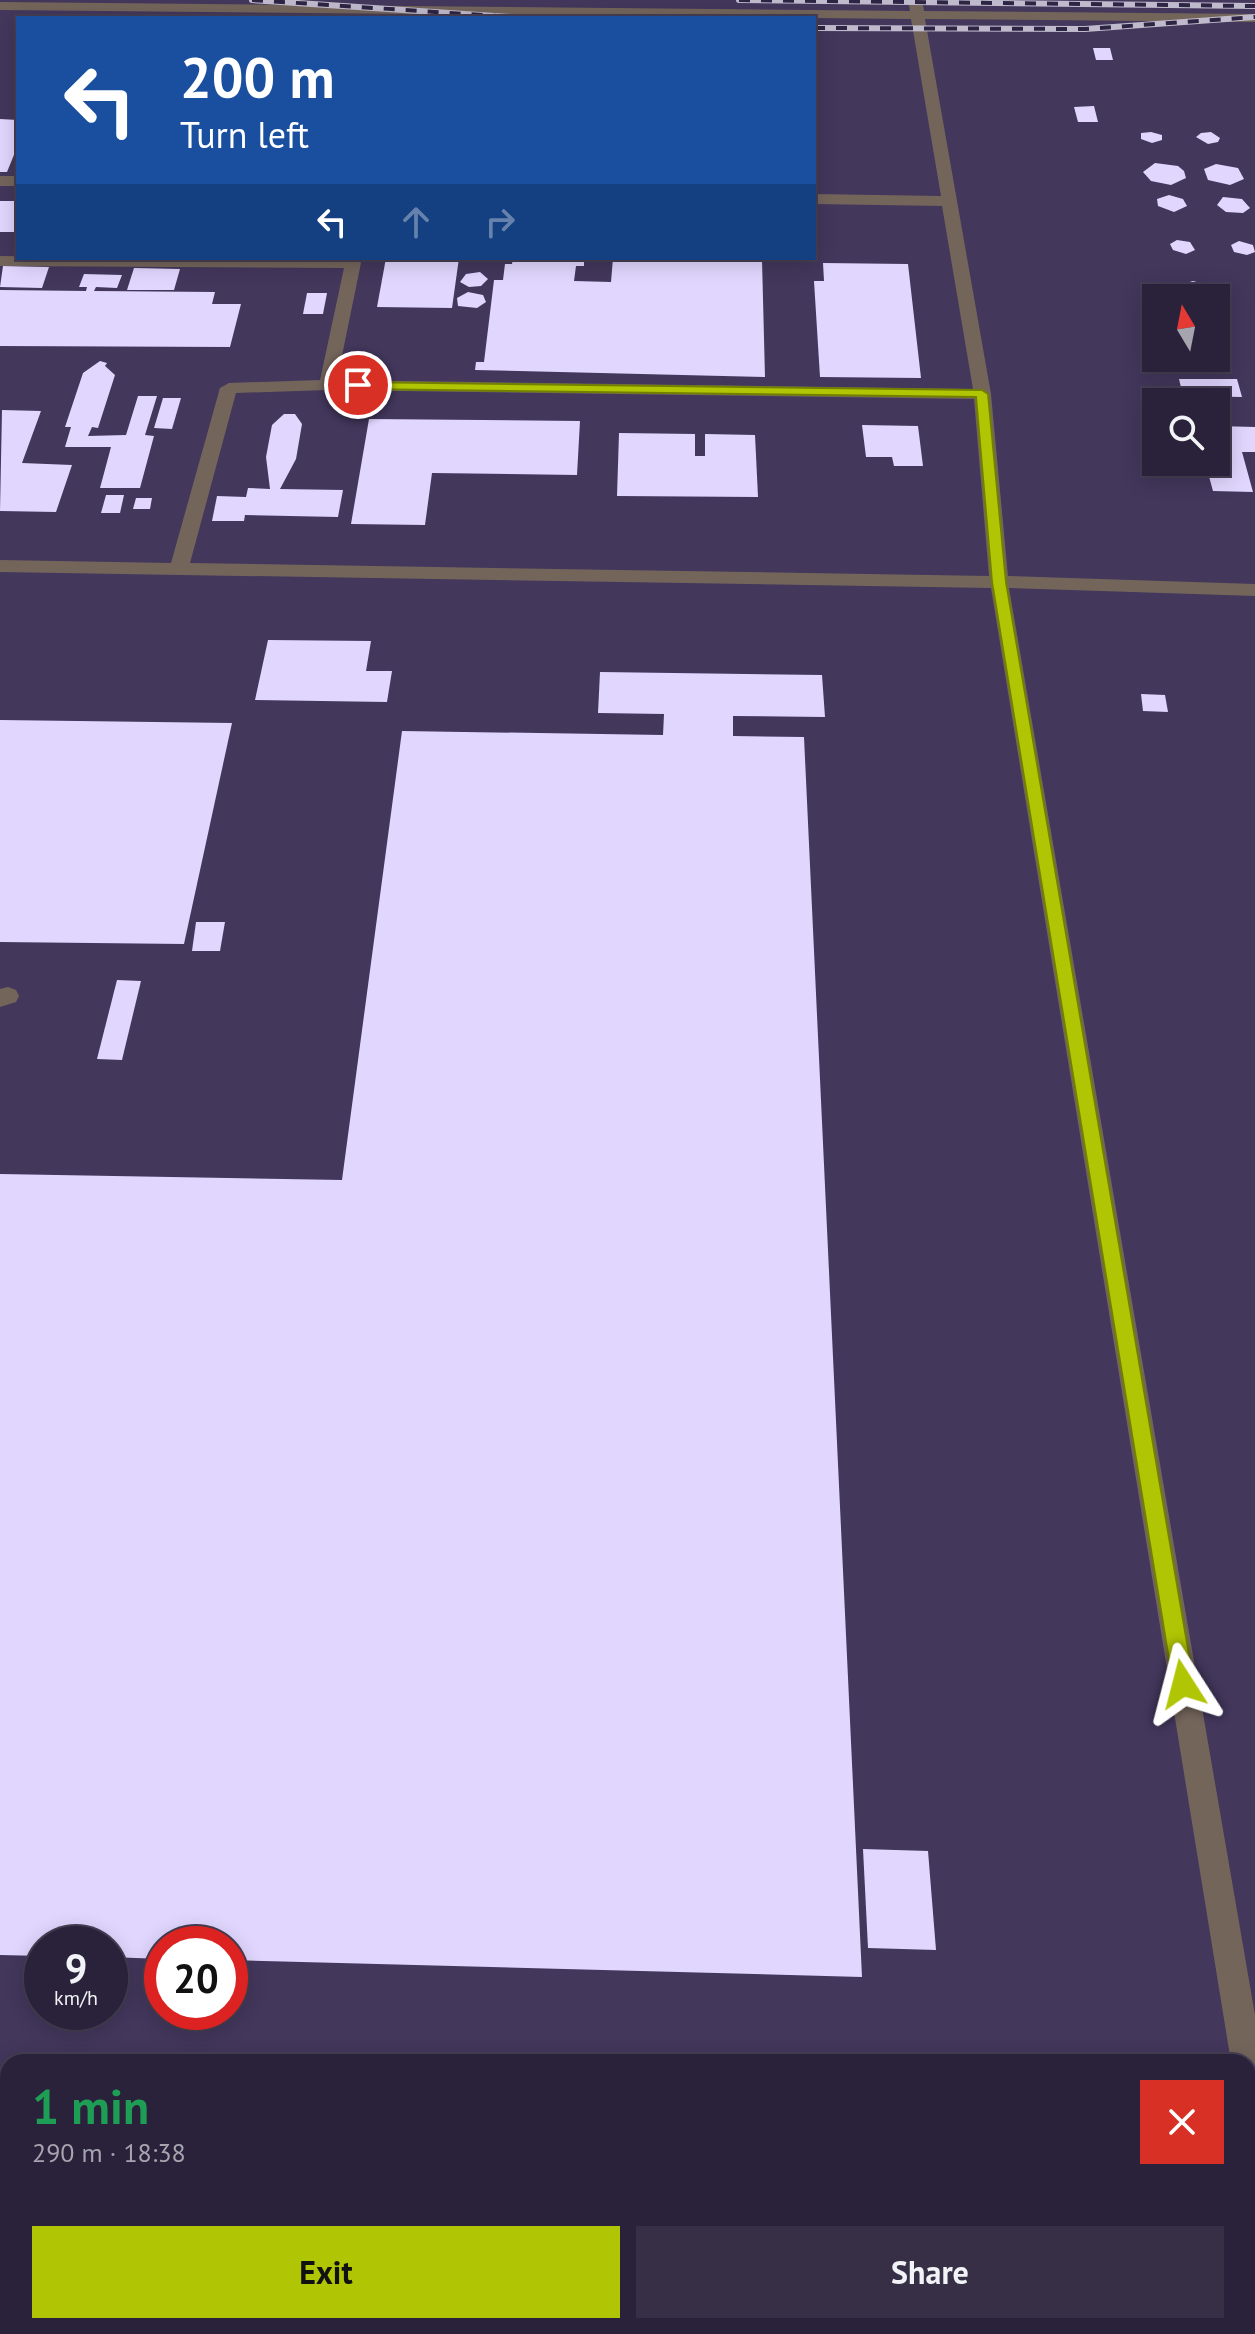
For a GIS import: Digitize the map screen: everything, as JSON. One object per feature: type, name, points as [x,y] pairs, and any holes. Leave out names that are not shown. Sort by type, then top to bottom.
[{"type":"lane","points":[[0,6],[37,3],[917,8],[1255,18]]},
{"type":"lane","points":[[917,8],[947,201],[982,394],[999,582],[1246,2054]]},
{"type":"lane","points":[[816,199],[947,201]]},
{"type":"lane","points":[[0,261],[353,263],[327,385]]},
{"type":"lane","points":[[179,568],[229,388],[327,385],[982,394]]},
{"type":"lane","points":[[0,566],[999,582],[1255,590]]},
{"type":"shaded area","points":[[0,0],[1255,0],[1255,2054],[0,2054]]},
{"type":"building","points":[[1093,48],[1110,48],[1113,60],[1096,60]]},
{"type":"building","points":[[1094,106],[1098,122],[1078,122],[1074,107]]},
{"type":"building","points":[[0,119],[16,120],[16,150],[7,172],[0,172]]},
{"type":"building","points":[[1211,132],[1220,138],[1218,142],[1208,144],[1196,137],[1201,133]]},
{"type":"building","points":[[1141,133],[1162,135],[1162,140],[1152,143],[1141,139]]},
{"type":"building","points":[[1155,163],[1178,166],[1186,178],[1171,185],[1151,181],[1143,172]]},
{"type":"building","points":[[1216,164],[1238,168],[1244,179],[1230,185],[1208,180],[1204,169]]},
{"type":"building","points":[[1169,195],[1183,199],[1187,206],[1174,212],[1158,206],[1157,199]]},
{"type":"building","points":[[1223,197],[1242,199],[1250,208],[1243,213],[1226,212],[1217,205]]},
{"type":"building","points":[[0,201],[16,201],[16,232],[0,232]]},
{"type":"building","points":[[1177,240],[1190,242],[1195,250],[1186,254],[1173,250],[1170,244]]},
{"type":"building","points":[[1239,241],[1253,245],[1255,252],[1247,255],[1234,252],[1231,245]]},
{"type":"building","points":[[386,260],[459,260],[452,308],[377,307]]},
{"type":"building","points":[[513,260],[584,260],[584,266],[576,266],[574,281],[611,282],[613,260],[762,260],[765,377],[475,370],[476,362],[484,362],[494,280],[503,280],[505,264],[512,264]]},
{"type":"building","points":[[823,263],[908,264],[921,378],[820,377],[814,281],[824,281]]},
{"type":"building","points":[[3,266],[49,267],[42,288],[0,287]]},
{"type":"building","points":[[134,268],[180,269],[174,290],[127,290]]},
{"type":"building","points":[[480,272],[488,279],[481,286],[469,287],[460,282],[466,274]]},
{"type":"building","points":[[84,274],[122,275],[117,288],[96,287],[94,291],[215,292],[212,304],[241,304],[230,347],[0,346],[0,290],[86,291],[87,287],[79,287]]},
{"type":"building","points":[[468,292],[483,295],[486,302],[477,308],[458,306],[457,298]]},
{"type":"building","points":[[307,293],[327,293],[323,314],[303,314]]},
{"type":"building","points":[[100,361],[107,363],[105,366],[115,375],[98,428],[92,427],[88,436],[126,435],[138,396],[157,396],[145,435],[154,436],[140,488],[100,488],[111,447],[65,447],[71,427],[65,427],[83,373]]},
{"type":"building","points":[[1179,379],[1237,379],[1242,397],[1230,397],[1230,388],[1181,388]]},
{"type":"building","points":[[163,398],[181,398],[172,429],[154,428]]},
{"type":"building","points":[[2,410],[41,411],[22,463],[72,465],[56,512],[0,511]]},
{"type":"building","points":[[284,414],[295,414],[302,424],[296,459],[280,489],[343,490],[338,517],[245,515],[244,521],[212,521],[217,496],[246,497],[248,488],[270,489],[266,457],[272,425]]},
{"type":"building","points":[[369,419],[580,421],[577,475],[432,473],[425,525],[351,524]]},
{"type":"building","points":[[862,425],[918,426],[923,466],[894,466],[892,457],[866,457]]},
{"type":"building","points":[[1230,426],[1255,427],[1255,452],[1242,452],[1253,492],[1213,491],[1209,476],[1230,476]]},
{"type":"building","points":[[619,433],[695,434],[695,456],[705,456],[705,434],[755,435],[758,497],[617,496]]},
{"type":"building","points":[[106,495],[124,495],[120,513],[101,513]]},
{"type":"building","points":[[136,498],[152,498],[150,509],[133,509]]},
{"type":"building","points":[[268,640],[371,641],[366,671],[392,671],[387,702],[255,700]]},
{"type":"building","points":[[600,672],[822,675],[825,717],[733,716],[733,736],[804,737],[862,1977],[248,1960],[248,1926],[144,1926],[144,1958],[128,1958],[128,1926],[24,1926],[24,1956],[0,1955],[0,1174],[342,1180],[402,731],[663,735],[664,714],[598,713]]},
{"type":"building","points":[[1141,694],[1165,695],[1168,712],[1143,711]]},
{"type":"building","points":[[0,720],[232,723],[184,944],[0,942]]},
{"type":"building","points":[[196,922],[225,922],[220,951],[192,951]]},
{"type":"building","points":[[117,980],[141,981],[122,1060],[97,1059]]},
{"type":"building","points":[[863,1849],[928,1851],[936,1950],[868,1948]]},
{"type":"railway","points":[[252,0],[496,16]]},
{"type":"railway","points":[[739,0],[1255,6]]},
{"type":"railway","points":[[816,28],[1085,29],[1255,17]]},
{"type":"route","points":[[358,385],[982,394],[999,582],[1183,1684]]}]
